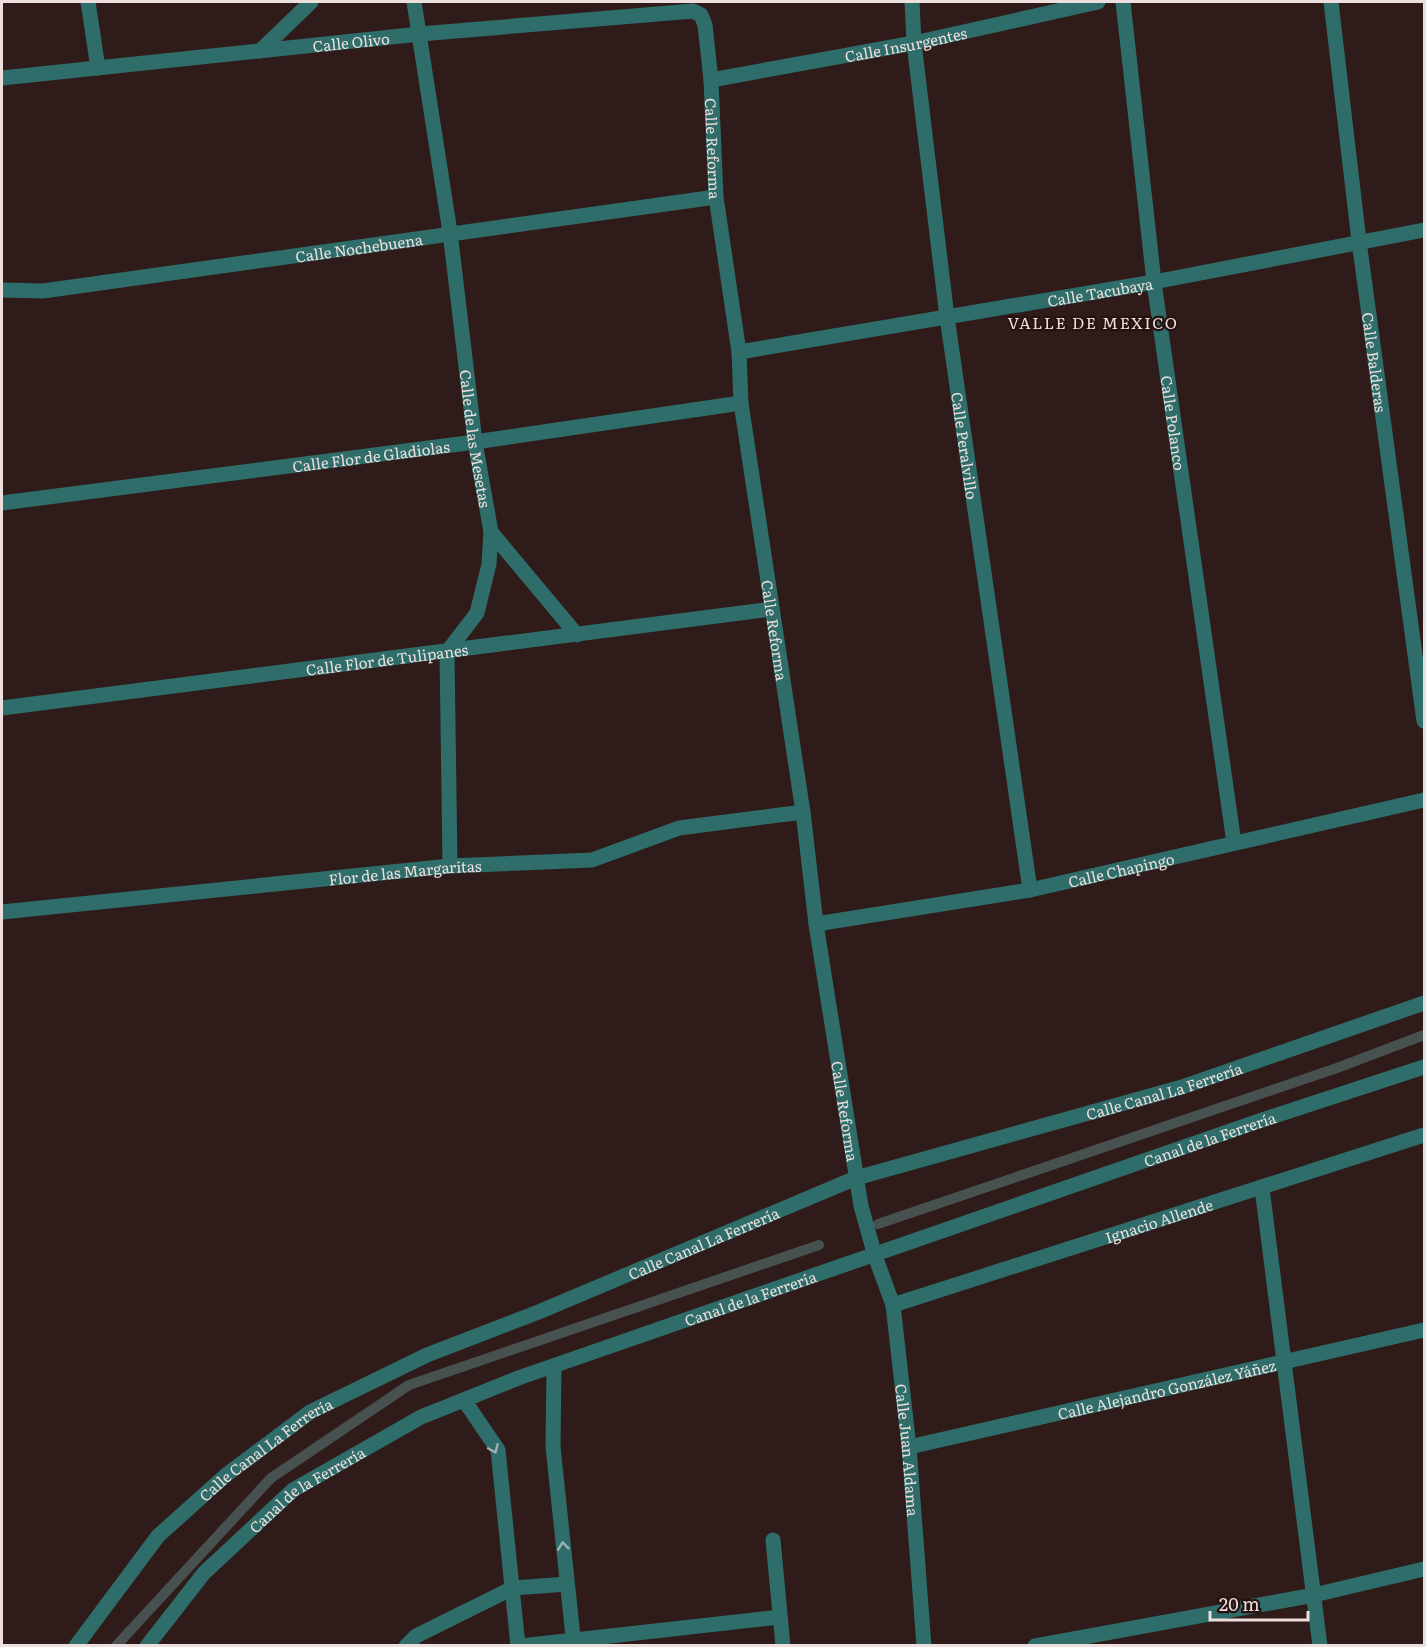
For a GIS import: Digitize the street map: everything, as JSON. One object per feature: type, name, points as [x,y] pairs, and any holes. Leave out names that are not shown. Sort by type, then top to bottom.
[{"type":"street","points":[[88,2],[98,68]]},
{"type":"street","points":[[260,51],[311,2]]},
{"type":"street","name":"Calle de las Mesetas","points":[[414,2],[450,232],[475,442],[490,532],[489,564],[477,613],[447,652]]},
{"type":"street","name":"Calle Peralvillo","points":[[912,2],[914,43],[947,317],[1030,890]]},
{"type":"street","name":"Calle Insurgentes","points":[[711,80],[914,43],[1098,2]]},
{"type":"street","name":"Calle Polanco","points":[[1123,2],[1154,282],[1234,843]]},
{"type":"street","name":"Calle Balderas","points":[[1331,2],[1359,241],[1425,721]]},
{"type":"street","name":"Calle Olivo","points":[[2,78],[420,34],[693,11],[701,15]]},
{"type":"street","name":"Calle Reforma","points":[[701,15],[705,25],[711,80],[716,197],[739,352],[741,403],[803,812],[816,924],[856,1178],[873,1250]]},
{"type":"street","name":"Calle Nochebuena","points":[[2,290],[43,291],[450,232],[716,197]]},
{"type":"street","name":"Calle Tacubaya","points":[[739,352],[1154,282],[1425,230]]},
{"type":"street","name":"Calle Flor de Gladiolas","points":[[2,503],[475,442],[741,403]]},
{"type":"street","points":[[490,532],[577,635]]},
{"type":"street","name":"Calle Flor de Tulipanes","points":[[2,708],[772,609]]},
{"type":"street","points":[[447,652],[450,866]]},
{"type":"street","name":"Calle Chapingo","points":[[816,924],[1030,890],[1425,801]]},
{"type":"street","name":"Flor de las Margaritas","points":[[2,912],[450,866],[592,861],[679,828],[803,812]]},
{"type":"street","name":"Calle Canal La Ferrería","points":[[76,1646],[158,1536],[226,1475],[310,1412],[427,1355],[541,1311],[856,1178],[1182,1087],[1425,1003]]},
{"type":"street","name":"Canal de la Ferrería","points":[[147,1646],[204,1573],[293,1490],[421,1417],[873,1250],[1425,1067]]},
{"type":"street","name":"Ignacio Allende","points":[[894,1305],[1425,1135]]},
{"type":"street","points":[[1262,1188],[1320,1646]]},
{"type":"street","name":"Calle Juan Aldama","points":[[873,1250],[894,1305],[909,1447],[924,1646]]},
{"type":"street","name":"Calle Alejandro González Yáñez","points":[[909,1447],[1425,1330]]},
{"type":"street","points":[[554,1366],[552,1447],[574,1642]]},
{"type":"street","points":[[464,1400],[498,1450],[520,1646],[574,1642],[780,1617]]},
{"type":"street","points":[[773,1540],[783,1646]]},
{"type":"street","points":[[1035,1646],[1314,1595],[1425,1569]]},
{"type":"street","points":[[406,1646],[416,1636],[513,1588],[567,1584]]},
{"type":"waterway","points":[[878,1224],[1337,1068],[1424,1035]]},
{"type":"waterway","points":[[116,1646],[271,1478],[409,1385],[819,1245]]},
{"type":"district","name":"VALLE DE MEXICO","points":[[1093,322]]}]
